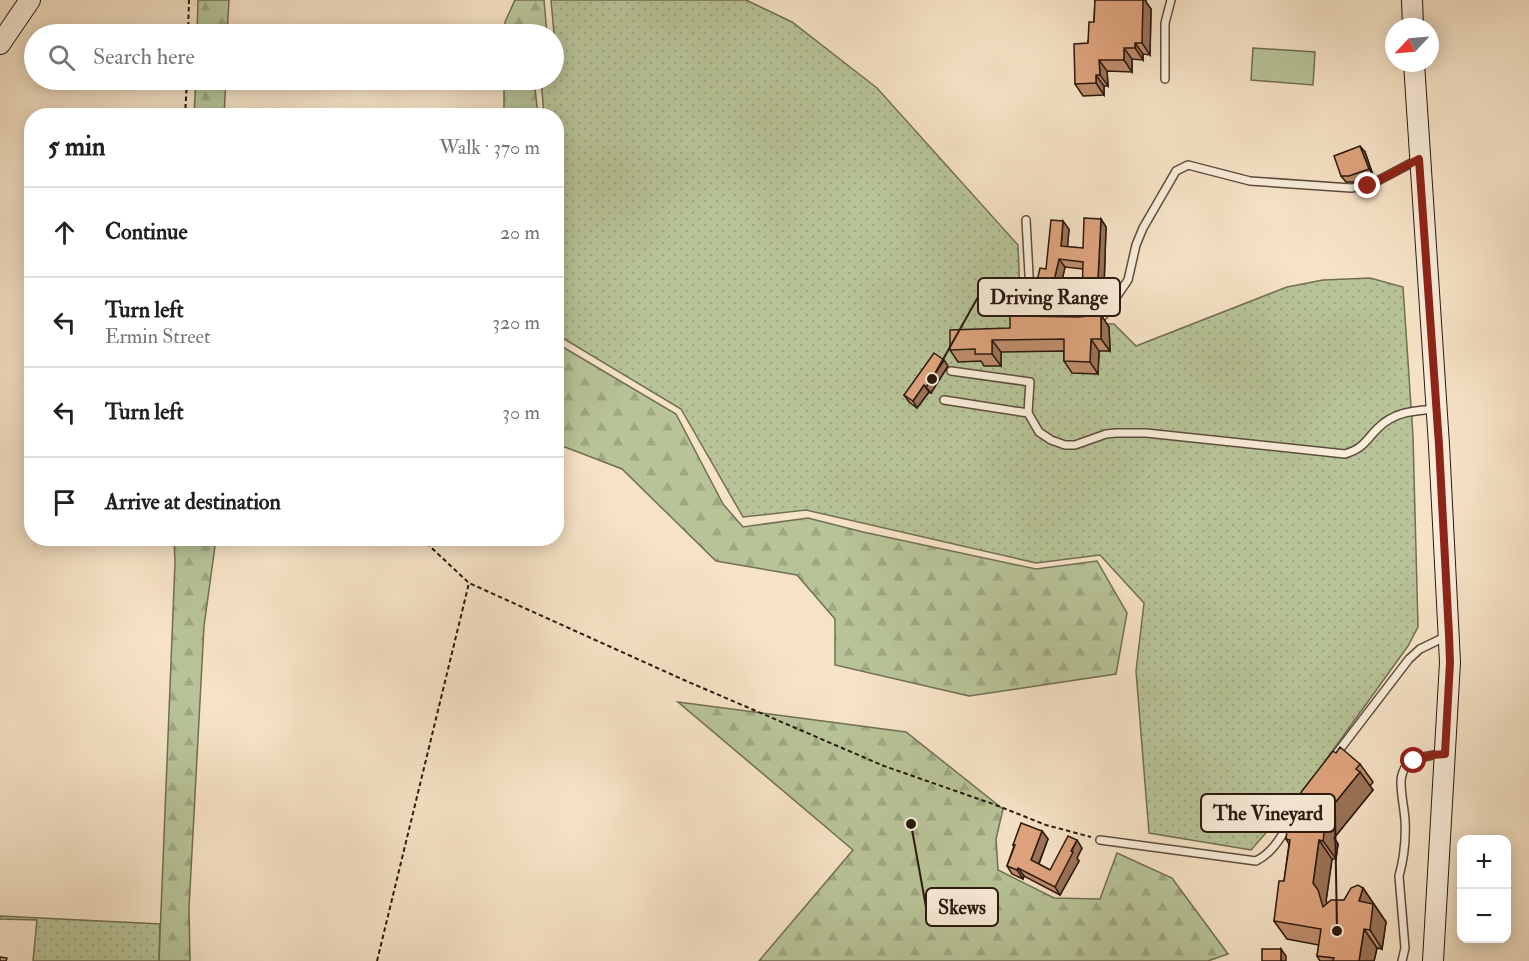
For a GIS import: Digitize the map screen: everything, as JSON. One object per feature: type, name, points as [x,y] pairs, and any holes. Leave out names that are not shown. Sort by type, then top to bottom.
[{"type":"main road","points":[[0,44],[30,0]]},
{"type":"main road","points":[[1412,0],[1413,18]]},
{"type":"main road","points":[[1414,72],[1450,662],[1433,961]]},
{"type":"lane","points":[[1165,79],[1165,23],[1171,0]]},
{"type":"lane","points":[[1087,323],[1104,315],[1128,280],[1136,245],[1143,228],[1176,171],[1188,165],[1251,181],[1351,188],[1368,186],[1419,159]]},
{"type":"lane","points":[[1026,220],[1030,293],[1041,318],[1052,320]]},
{"type":"lane","points":[[951,371],[1030,382],[1028,413],[1039,432],[1065,445],[1076,445],[1106,434],[1146,433],[1345,454],[1365,443],[1378,428],[1391,418],[1408,411],[1436,409]]},
{"type":"lane","points":[[944,400],[1028,413]]},
{"type":"lane","points":[[1331,762],[1409,659],[1420,649],[1449,635]]},
{"type":"lane","points":[[1402,961],[1404,948],[1400,876],[1405,842],[1401,781],[1403,770],[1420,758],[1445,754]]},
{"type":"lane","points":[[1100,840],[1256,861],[1267,855],[1294,816]]},
{"type":"path","points":[[188,24],[189,0]]},
{"type":"path","points":[[185,108],[186,90]]},
{"type":"path","points":[[430,546],[469,583],[694,684],[884,766],[1046,825],[1100,840]]},
{"type":"path","points":[[377,961],[469,583]]},
{"type":"green space","points":[[198,0],[229,0],[228,24],[197,24]]},
{"type":"green space","points":[[515,0],[544,0],[546,24],[505,24]]},
{"type":"green space","points":[[551,0],[746,0],[792,22],[877,88],[1018,245],[1021,322],[1114,324],[1136,346],[1287,287],[1323,280],[1370,278],[1403,287],[1413,436],[1418,627],[1408,646],[1310,782],[1251,850],[1149,833],[1136,671],[1144,603],[1100,555],[1036,563],[806,510],[743,517],[681,409],[564,339],[564,108],[543,108],[542,90],[564,90],[564,24],[553,24]]},
{"type":"green space","points":[[1253,48],[1315,52],[1313,85],[1251,80]]},
{"type":"green space","points":[[195,90],[225,90],[224,108],[194,108]]},
{"type":"green space","points":[[504,90],[535,90],[537,108],[504,108]]},
{"type":"green space","points":[[564,348],[676,414],[723,504],[743,527],[808,518],[1036,569],[1097,561],[1127,613],[1116,674],[969,696],[835,665],[835,619],[797,575],[716,561],[622,469],[564,447]]},
{"type":"green space","points":[[174,546],[215,546],[204,626],[189,908],[190,961],[159,961]]},
{"type":"green space","points":[[678,702],[906,732],[1003,809],[996,839],[998,870],[1054,898],[1100,899],[1117,853],[1172,878],[1228,954],[1208,961],[759,961],[853,850]]},
{"type":"green space","points":[[0,916],[160,924],[159,961],[33,961],[37,920],[0,919]]},
{"type":"building","points":[[1095,0],[1143,0],[1142,43],[1135,43],[1135,48],[1124,48],[1124,60],[1099,60],[1100,75],[1096,75],[1096,83],[1075,84],[1074,44],[1088,43],[1089,22],[1094,22]]},
{"type":"building","points":[[1360,146],[1369,169],[1349,176],[1341,176],[1334,156]]},
{"type":"building","points":[[1084,218],[1101,219],[1098,279],[1093,278],[1092,300],[1082,300],[1083,262],[1059,259],[1053,285],[1058,286],[1055,297],[1041,294],[1043,283],[1037,281],[1040,268],[1046,269],[1051,220],[1063,221],[1061,246],[1083,248]]},
{"type":"building","points":[[1101,315],[1101,339],[1091,339],[1090,362],[1064,361],[1064,339],[992,340],[992,354],[975,354],[975,349],[950,350],[950,330],[1010,328],[1010,316]]},
{"type":"building","points":[[934,353],[944,360],[926,387],[924,385],[913,401],[904,395]]},
{"type":"building","points":[[1340,747],[1360,764],[1356,769],[1360,772],[1317,825],[1325,826],[1323,841],[1319,840],[1313,883],[1318,890],[1323,907],[1331,900],[1344,900],[1351,888],[1358,885],[1363,888],[1359,901],[1373,904],[1370,930],[1364,929],[1359,961],[1333,961],[1334,958],[1317,956],[1321,929],[1274,921],[1279,881],[1284,881],[1290,840],[1286,839],[1288,822],[1302,791],[1333,751],[1336,753]]},
{"type":"building","points":[[1021,823],[1042,831],[1031,860],[1050,870],[1068,836],[1077,840],[1055,887],[1018,868],[1017,870],[1007,866]]},
{"type":"building","points":[[1262,949],[1281,949],[1281,961],[1262,961]]},
{"type":"building","points":[[0,957],[7,958],[6,961],[0,961]]},
{"type":"place","name":"Driving Range","points":[[932,379]]},
{"type":"place","name":"Skews","points":[[911,824]]},
{"type":"place","name":"The Vineyard","points":[[1337,931]]},
{"type":"route","points":[[1368,186],[1419,159],[1439,445],[1450,662],[1445,754],[1432,755],[1414,761]]}]
